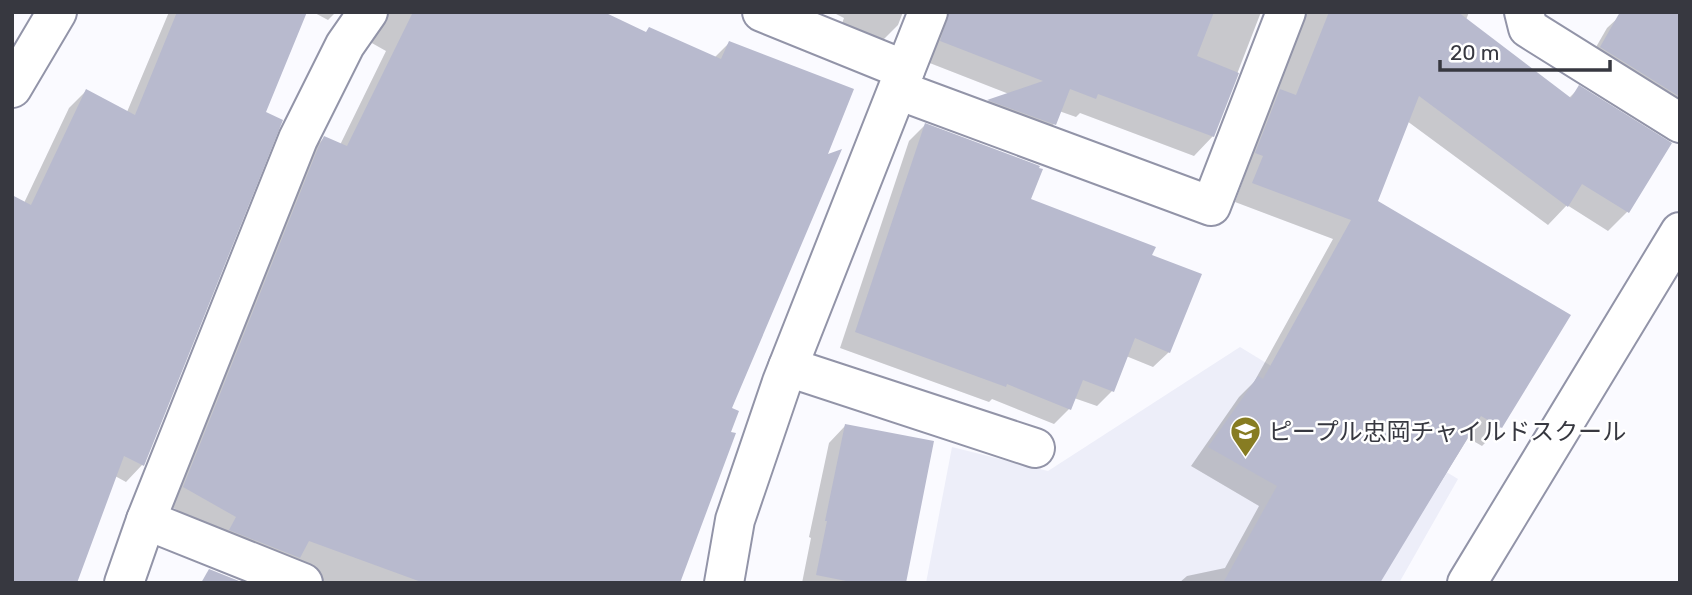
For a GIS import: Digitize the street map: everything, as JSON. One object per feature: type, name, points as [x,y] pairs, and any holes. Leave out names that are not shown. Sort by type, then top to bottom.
[{"type":"street","points":[[12,88],[57,12]]},
{"type":"street","points":[[124,583],[146,520],[298,139],[345,45],[369,12]]},
{"type":"street","points":[[762,12],[902,80],[1211,206],[1286,12]]},
{"type":"street","points":[[724,583],[735,520],[788,368],[928,12]]},
{"type":"street","points":[[1524,12],[1528,28],[1680,123]]},
{"type":"street","points":[[1468,583],[1680,232]]},
{"type":"street","points":[[788,368],[1035,448]]},
{"type":"street","points":[[146,520],[303,583]]},
{"type":"shaded area","name":"ピープル忠岡チャイルドスクール","points":[[1240,347],[1458,479],[1399,583],[926,583],[952,447],[1048,471]]},
{"type":"building","points":[[177,12],[307,12],[266,112],[283,120],[144,466],[124,456],[77,583],[12,583],[12,195],[31,205],[86,89],[135,115]]},
{"type":"building","points":[[413,12],[604,12],[646,32],[649,27],[721,59],[729,41],[854,89],[828,154],[842,149],[732,408],[739,411],[731,432],[736,433],[680,583],[424,583],[309,541],[300,558],[229,530],[236,517],[183,487],[318,148],[324,136],[347,146]]},
{"type":"building","points":[[949,12],[1214,12],[1197,56],[1239,73],[1214,137],[1098,94],[1096,99],[1070,89],[1056,125],[987,100],[1043,81],[940,41]]},
{"type":"building","points":[[1329,12],[1458,12],[1571,98],[1579,85],[1672,143],[1629,213],[1582,184],[1568,207],[1419,96],[1378,201],[1571,315],[1502,428],[1481,416],[1380,583],[1223,583],[1277,486],[1208,447],[1258,376],[1263,379],[1351,220],[1252,183],[1263,156],[1255,153],[1280,89],[1296,95]]},
{"type":"building","points":[[1620,12],[1680,12],[1680,97],[1600,47]]},
{"type":"building","points":[[925,123],[1040,166],[1039,168],[1043,169],[1031,199],[1156,247],[1152,255],[1202,274],[1170,353],[1135,338],[1114,392],[1083,380],[1071,410],[1007,384],[1006,387],[855,332]]},
{"type":"building","points":[[845,424],[934,441],[906,583],[856,583],[816,575]]},
{"type":"building","points":[[209,569],[244,583],[201,583]]},
{"type":"place","name":"ピープル忠岡チャイルドスクール","points":[[1245,459]]}]
